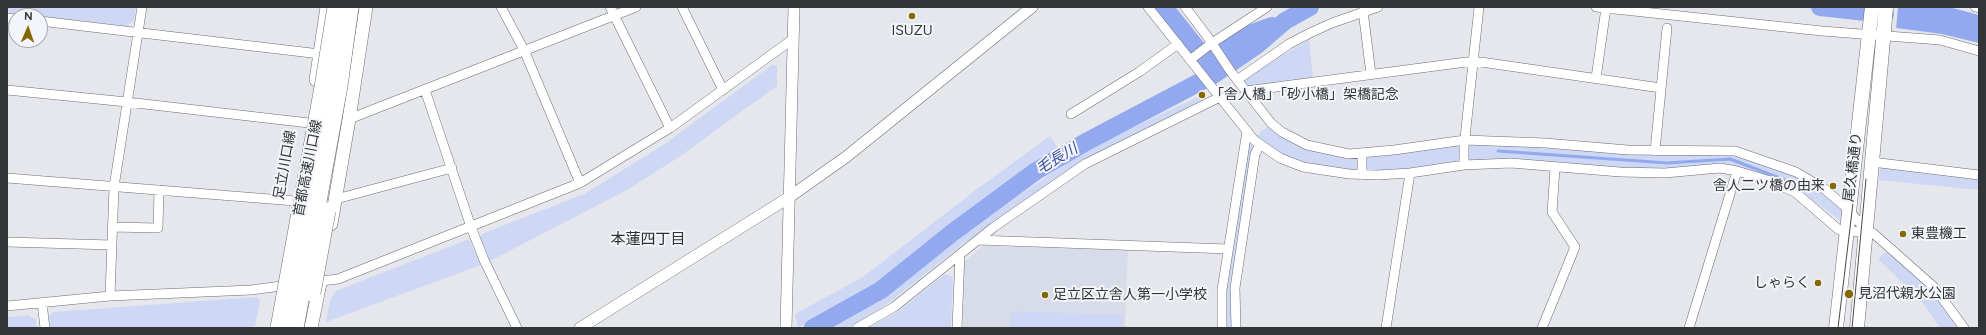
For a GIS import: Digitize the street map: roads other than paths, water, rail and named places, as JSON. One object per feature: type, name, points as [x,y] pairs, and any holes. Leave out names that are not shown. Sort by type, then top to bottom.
[{"type":"highway","name":"首都高速川口線","points":[[279,328],[336,7]]},
{"type":"highway","points":[[295,328],[339,86],[350,7]]},
{"type":"highway","name":"首都高速川口線","points":[[305,328],[339,142],[360,7]]},
{"type":"main road","name":"足立川口線","points":[[271,328],[309,123],[327,7]]},
{"type":"main road","points":[[311,328],[336,199],[366,7]]},
{"type":"main road","name":"尾久橋通り","points":[[1836,328],[1847,231],[1848,209],[1872,7]]},
{"type":"main road","name":"尾久橋通り","points":[[1857,328],[1867,232],[1886,7]]},
{"type":"street","points":[[110,296],[114,187],[142,7]]},
{"type":"street","points":[[501,7],[524,50],[580,183]]},
{"type":"street","points":[[349,118],[425,90],[524,50],[612,11],[636,7]]},
{"type":"street","points":[[682,7],[723,90]]},
{"type":"street","points":[[786,328],[788,198],[791,149],[794,7]]},
{"type":"street","points":[[580,328],[788,198],[846,157],[1032,7]]},
{"type":"street","points":[[1148,7],[1178,44],[1192,58],[1199,72],[1212,86],[1247,131],[1260,145],[1280,158],[1303,167],[1362,175],[1410,173],[1464,165],[1510,163],[1555,168],[1620,172],[1665,173],[1720,168],[1738,171],[1767,180],[1795,192],[1839,230],[1873,233],[1934,287],[1964,328]]},
{"type":"street","points":[[1185,7],[1211,46],[1271,123],[1292,138],[1322,149],[1349,154],[1465,140],[1546,143],[1655,151],[1735,151],[1796,172],[1823,188],[1848,209],[1867,232]]},
{"type":"street","points":[[1192,58],[1267,7]]},
{"type":"street","points":[[1234,76],[1296,40],[1332,23],[1378,7]]},
{"type":"street","points":[[1464,165],[1465,140],[1479,7]]},
{"type":"street","points":[[1596,7],[1940,40],[1979,51]]},
{"type":"street","points":[[1975,7],[1979,8]]},
{"type":"street","points":[[1596,78],[1606,8]]},
{"type":"street","points":[[612,11],[670,128]]},
{"type":"street","points":[[1363,11],[1371,74]]},
{"type":"street","points":[[48,22],[320,54]]},
{"type":"street","points":[[1655,151],[1666,28]]},
{"type":"street","points":[[7,306],[110,296],[251,290],[338,279],[580,183],[670,128],[794,39]]},
{"type":"street","points":[[1071,114],[1139,72],[1178,44]]},
{"type":"street","points":[[1246,91],[1474,61],[1661,88]]},
{"type":"street","points":[[7,90],[309,123]]},
{"type":"street","points":[[425,90],[471,227],[484,260],[517,328]]},
{"type":"street","points":[[857,328],[894,307],[978,240],[1085,164],[1220,97]]},
{"type":"street","points":[[1222,328],[1222,290],[1247,131]]},
{"type":"street","points":[[1238,328],[1235,288],[1255,154],[1260,145]]},
{"type":"street","points":[[1362,153],[1362,175]]},
{"type":"street","points":[[1872,162],[1979,175]]},
{"type":"street","points":[[336,199],[452,168]]},
{"type":"street","points":[[1542,328],[1575,247],[1552,212],[1555,168]]},
{"type":"street","points":[[1689,328],[1738,171]]},
{"type":"street","points":[[1386,328],[1410,173]]},
{"type":"street","points":[[7,178],[295,201]]},
{"type":"street","points":[[112,227],[158,228],[159,190]]},
{"type":"street","points":[[978,240],[1228,249]]},
{"type":"street","points":[[7,242],[112,245]]},
{"type":"street","points":[[957,328],[960,254]]},
{"type":"street","points":[[42,303],[45,328]]},
{"type":"water","points":[[1861,7],[1949,7],[1979,15],[1979,43],[1942,34],[1859,23]]},
{"type":"waterway","points":[[1164,7],[1207,61],[1250,34],[1272,26]]},
{"type":"waterway","name":"毛長川","points":[[813,328],[881,290],[952,233],[1036,171],[1086,142],[1213,75],[1257,45],[1285,21],[1310,7]]},
{"type":"waterway","name":"毛長川","points":[[1820,7],[1885,14]]},
{"type":"waterway","points":[[1498,151],[1667,163],[1730,159],[1798,185]]},
{"type":"tram line","points":[[1838,328],[1856,178]]},
{"type":"tram line","points":[[1852,328],[1866,179]]},
{"type":"place","name":"ISUZU","points":[[912,16]]},
{"type":"place","name":"「舎人橋」「砂小橋」架橋記念","points":[[1202,95]]},
{"type":"place","name":"舎人二ツ橋の由来","points":[[1833,186]]},
{"type":"place","name":"東豊機工","points":[[1903,234]]},
{"type":"place","name":"しゃらく","points":[[1818,283]]},
{"type":"place","name":"見沼代親水公園","points":[[1849,294]]},
{"type":"place","name":"足立区立舎人第一小学校","points":[[1045,295]]},
{"type":"district","name":"本蓮四丁目","points":[[648,240]]}]
